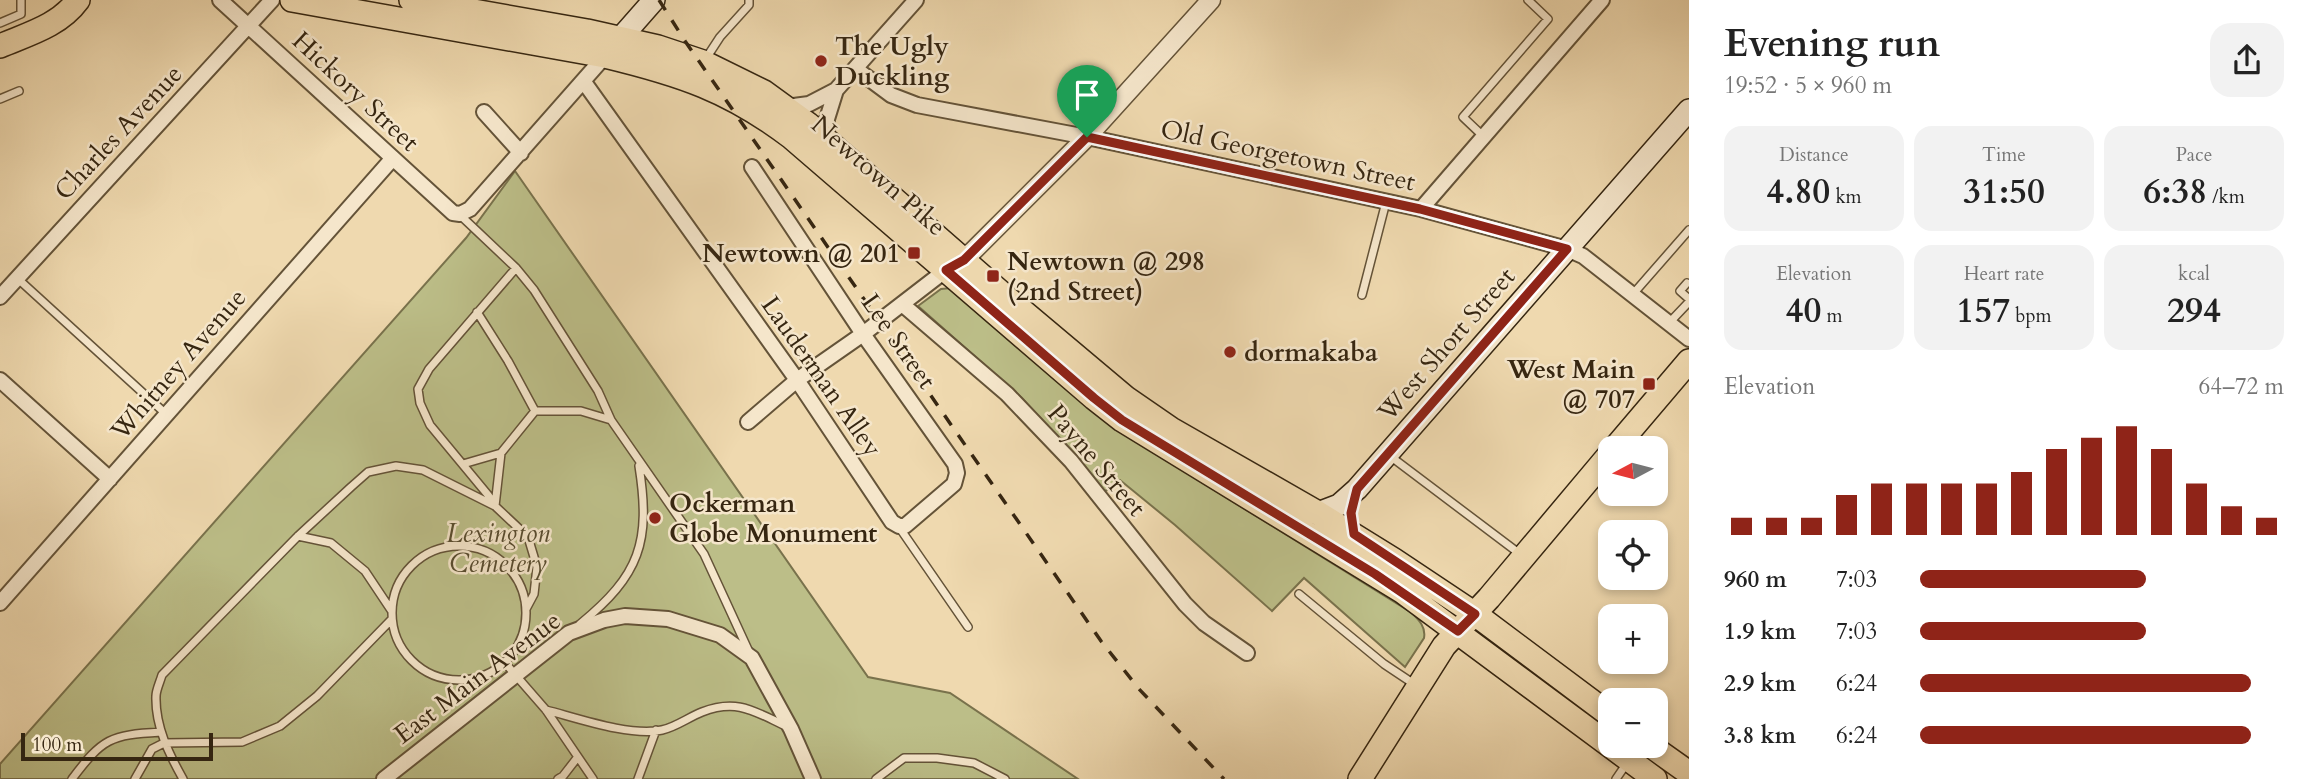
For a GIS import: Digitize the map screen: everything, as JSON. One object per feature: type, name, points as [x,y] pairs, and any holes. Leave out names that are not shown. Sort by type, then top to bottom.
[{"type":"main road","points":[[0,46],[58,20],[78,0]]},
{"type":"main road","name":"Newtown Pike","points":[[292,0],[605,56],[651,67],[723,93],[764,116],[1126,398],[1171,429],[1354,534],[1475,614],[1598,706]]},
{"type":"main road","name":"Newtown Pike","points":[[411,0],[620,37],[658,47],[703,62],[736,77],[786,107],[826,140],[1094,398],[1122,420],[1375,574],[1458,631],[1655,779]]},
{"type":"main road","points":[[605,56],[654,0]]},
{"type":"main road","name":"West Short Street","points":[[1318,513],[1339,505],[1357,489],[1689,110]]},
{"type":"main road","points":[[1625,436],[1689,361]]},
{"type":"main road","points":[[1360,779],[1444,646],[1475,614],[1598,468]]},
{"type":"main road","points":[[1354,534],[1351,513],[1357,489]]},
{"type":"main road","points":[[1668,758],[1689,773]]},
{"type":"street","name":"Hickory Street","points":[[220,0],[453,214],[460,214]]},
{"type":"street","name":"Charles Avenue","points":[[0,297],[272,0]]},
{"type":"street","points":[[786,107],[809,104],[836,90],[916,0]]},
{"type":"street","points":[[748,422],[797,380],[955,265],[1087,137],[1211,0]]},
{"type":"street","points":[[1420,209],[1602,0]]},
{"type":"street","points":[[460,214],[470,209],[605,56]]},
{"type":"street","name":"Old Georgetown Street","points":[[856,69],[905,102],[1087,137],[1420,209],[1567,249],[1583,256],[1689,339]]},
{"type":"street","name":"Lauderman Alley","points":[[583,82],[797,380],[892,522],[899,526]]},
{"type":"street","points":[[826,140],[827,119],[836,90]]},
{"type":"street","points":[[484,113],[521,153]]},
{"type":"street","name":"Whitney Avenue","points":[[0,603],[393,158]]},
{"type":"street","name":"Lee Street","points":[[752,167],[863,334],[956,464],[957,480],[949,489],[905,526],[899,526]]},
{"type":"street","name":"Payne Street","points":[[902,304],[1007,394],[1071,461],[1185,604],[1204,623],[1247,653]]},
{"type":"street","points":[[0,380],[110,479]]},
{"type":"street","name":"East Main Avenue","points":[[384,779],[518,676],[569,633],[604,620],[625,616],[668,619],[720,635],[752,657],[792,729],[813,779]]},
{"type":"lane","points":[[0,23],[21,14],[21,0]]},
{"type":"lane","points":[[1483,136],[1463,117],[1548,19],[1528,0]]},
{"type":"lane","points":[[703,62],[714,44],[749,5],[749,1]]},
{"type":"lane","points":[[0,99],[19,92]]},
{"type":"lane","points":[[1362,295],[1387,202]]},
{"type":"lane","points":[[460,214],[516,268],[534,290],[598,390],[611,421],[704,554],[752,657]]},
{"type":"lane","points":[[1633,294],[1689,230]]},
{"type":"lane","points":[[516,268],[429,369],[418,389],[420,403],[430,425],[495,506],[528,537],[537,568],[534,594],[526,609]]},
{"type":"lane","points":[[17,278],[166,415]]},
{"type":"lane","points":[[1669,323],[1689,300],[1680,291],[1687,282]]},
{"type":"lane","points":[[477,312],[535,411]]},
{"type":"lane","points":[[535,411],[581,411],[611,421]]},
{"type":"lane","points":[[495,506],[501,453],[535,411]]},
{"type":"lane","points":[[463,464],[501,453]]},
{"type":"lane","points":[[1387,453],[1523,556]]},
{"type":"lane","points":[[569,633],[606,603],[632,570],[643,532],[642,488],[638,462]]},
{"type":"lane","points":[[183,779],[161,732],[156,695],[162,675],[298,536],[368,472],[396,466],[423,470],[495,506]]},
{"type":"lane","points":[[899,526],[968,627]]},
{"type":"lane","points":[[298,536],[331,543],[365,571],[391,610]]},
{"type":"lane","points":[[458,546],[469,546],[491,554],[508,568],[521,587],[526,609],[521,638],[505,663],[487,675],[467,681],[446,680],[425,673],[408,659],[397,641],[391,610],[396,588],[408,569],[425,554],[458,546]]},
{"type":"lane","points":[[1299,594],[1384,664],[1417,687]]},
{"type":"lane","points":[[135,779],[152,749],[164,743],[242,742],[280,726],[317,696],[391,620]]},
{"type":"lane","points":[[505,663],[546,710],[593,779]]},
{"type":"lane","points":[[546,710],[601,725],[645,731],[663,730],[703,711],[736,704],[792,729]]},
{"type":"lane","points":[[638,779],[656,730]]},
{"type":"lane","points":[[72,779],[93,751],[112,739],[131,734],[161,732]]},
{"type":"lane","points":[[562,778],[577,758]]},
{"type":"lane","points":[[876,779],[904,758],[937,758],[974,763],[1004,779]]},
{"type":"lane","points":[[1616,779],[1629,760]]},
{"type":"green space","name":"Lexington Cemetery","points":[[515,171],[868,677],[950,693],[1078,779],[0,779],[0,764],[466,238]]},
{"type":"green space","points":[[951,288],[1113,427],[1412,613],[1423,627],[1424,638],[1405,667],[1304,578],[1272,611],[1120,480],[1111,489],[1104,491],[1022,398],[918,306],[941,289]]},
{"type":"railway","points":[[659,0],[1101,641],[1139,689],[1224,779]]},
{"type":"place","name":"The Ugly Duckling","points":[[821,61]]},
{"type":"place","name":"Newtown @ 201","points":[[914,253]]},
{"type":"place","name":"Newtown @ 298 (2nd Street)","points":[[993,276]]},
{"type":"place","name":"dormakaba","points":[[1230,352]]},
{"type":"place","name":"West Main @ 707","points":[[1649,384]]},
{"type":"place","name":"Ockerman Globe Monument","points":[[655,518]]},
{"type":"route","points":[[1087,137],[1420,209],[1567,249],[1357,489],[1351,513],[1354,534],[1475,614],[1458,631],[1375,574],[1122,420],[946,270],[964,260],[1087,137]]}]
